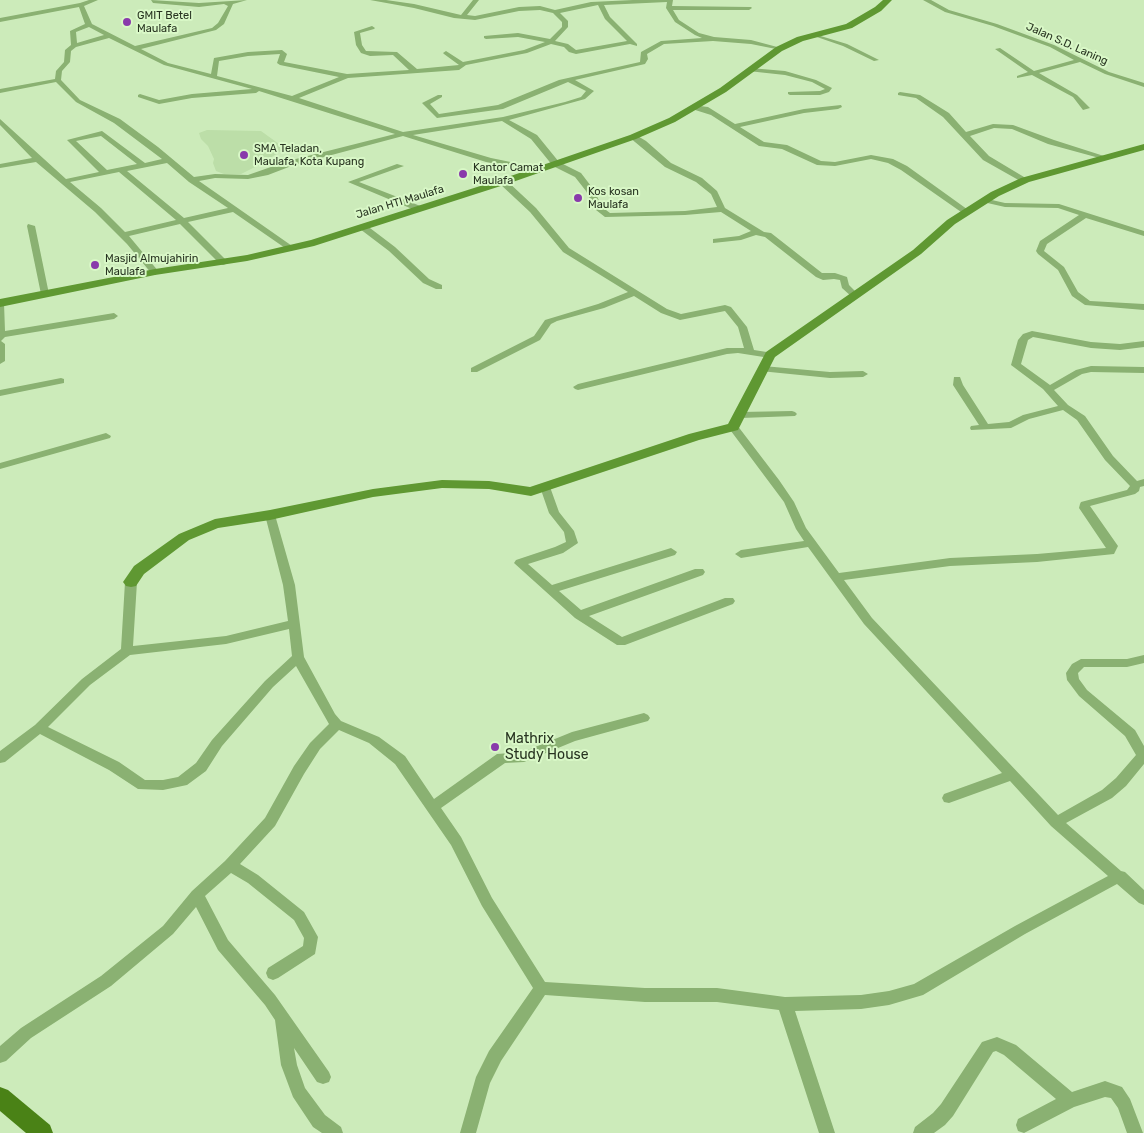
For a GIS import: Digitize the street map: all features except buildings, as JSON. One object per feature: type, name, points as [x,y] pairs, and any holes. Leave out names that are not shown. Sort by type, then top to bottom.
[{"type":"main road","points":[[0,1097],[42,1133]]},
{"type":"street","points":[[0,20],[78,2],[95,0]]},
{"type":"street","points":[[152,1],[199,5],[244,0]]},
{"type":"street","points":[[214,76],[216,58],[241,54],[282,52],[284,54],[280,63],[284,65],[347,76],[459,68],[462,64],[538,48],[550,41],[566,27],[566,23],[555,12],[546,8],[506,10],[478,18],[462,17],[414,6],[373,0]]},
{"type":"street","points":[[462,17],[476,0]]},
{"type":"street","name":"Jalan HTI Maulafa","points":[[0,303],[155,272],[223,262],[292,248],[420,209],[556,164],[633,137],[696,108],[779,49],[800,40],[855,23],[878,9],[888,0]]},
{"type":"street","name":"Jalan S.D. Laning","points":[[926,0],[947,11],[995,25],[1052,46],[1108,73],[1144,85]]},
{"type":"street","points":[[78,2],[89,25],[166,64],[292,98],[510,166],[537,170]]},
{"type":"street","points":[[135,48],[217,28],[231,6],[228,3]]},
{"type":"street","points":[[555,12],[600,4],[669,3],[749,8]]},
{"type":"street","points":[[669,3],[677,21],[702,36],[712,39]]},
{"type":"street","points":[[440,96],[426,103],[435,114],[440,116],[505,106],[528,94],[568,79],[640,65],[645,62],[643,53],[607,18],[600,4]]},
{"type":"street","points":[[74,46],[73,31],[89,25]]},
{"type":"street","points":[[372,28],[357,32],[359,45],[363,52],[370,54],[395,54],[415,70]]},
{"type":"street","points":[[816,35],[840,42],[876,60]]},
{"type":"street","points":[[109,36],[74,46],[66,54],[66,62],[59,71],[58,80],[75,99],[117,121],[192,180],[292,248]]},
{"type":"street","points":[[486,37],[518,36],[550,41],[566,46],[571,51],[576,52],[632,42]]},
{"type":"street","points":[[643,53],[662,42],[712,39],[751,42],[779,49]]},
{"type":"street","points":[[998,50],[1035,74],[1075,96],[1086,108]]},
{"type":"street","points":[[446,53],[462,64]]},
{"type":"street","points":[[1019,77],[1080,60]]},
{"type":"street","points":[[750,70],[785,73],[814,81],[829,88],[827,91],[820,93],[790,93]]},
{"type":"street","points":[[292,98],[347,76]]},
{"type":"street","points":[[192,180],[215,176],[248,177],[291,163],[403,134],[503,119],[567,103],[583,98],[591,91],[568,79]]},
{"type":"street","points":[[0,91],[58,80]]},
{"type":"street","points":[[140,96],[154,102],[217,93],[265,90]]},
{"type":"street","points":[[900,94],[920,98],[951,118],[986,158],[1024,180]]},
{"type":"street","points":[[696,108],[705,109],[762,144],[784,147],[820,163],[836,164],[870,157],[890,161],[904,168],[967,212]]},
{"type":"street","points":[[734,126],[804,111],[838,108]]},
{"type":"street","points":[[460,113],[469,124]]},
{"type":"street","points":[[503,119],[534,137],[556,164],[578,176],[590,190],[599,208],[608,215],[685,213],[722,209]]},
{"type":"street","points":[[0,122],[124,235],[155,272]]},
{"type":"street","points":[[966,134],[986,127],[1013,128],[1051,142],[1103,156]]},
{"type":"street","points":[[105,173],[70,140],[102,133],[142,164]]},
{"type":"street","points":[[633,137],[643,143],[668,165],[699,180],[714,193],[722,209],[761,233],[775,239],[821,276],[836,276],[844,279],[845,286],[855,295]]},
{"type":"street","points":[[127,651],[131,582],[139,570],[184,537],[215,524],[270,515],[373,493],[442,484],[489,485],[531,492],[694,437],[733,427],[741,415],[770,355],[917,252],[950,222],[1024,180],[1103,156],[1144,147]]},
{"type":"street","points":[[0,166],[38,158]]},
{"type":"street","points":[[66,181],[168,160]]},
{"type":"street","points":[[400,166],[352,182],[420,209]]},
{"type":"street","points":[[510,166],[514,178]]},
{"type":"street","points":[[120,169],[183,222],[223,262]]},
{"type":"street","points":[[503,182],[533,210],[566,250],[664,311],[680,317],[728,309],[742,327],[750,352]]},
{"type":"street","points":[[986,200],[1005,206],[1059,206],[1084,216],[1144,234]]},
{"type":"street","points":[[124,235],[234,209]]},
{"type":"street","points":[[1084,216],[1043,243],[1040,251],[1061,269],[1075,294],[1088,303],[1144,307]]},
{"type":"street","points":[[31,226],[45,294]]},
{"type":"street","points":[[363,227],[392,249],[426,281],[439,287]]},
{"type":"street","points":[[716,241],[741,238],[755,232],[761,233]]},
{"type":"street","points":[[474,370],[537,338],[548,322],[554,319],[601,306],[633,293]]},
{"type":"street","points":[[0,303],[0,337],[114,316]]},
{"type":"street","points":[[835,577],[950,562],[1036,558],[1110,551],[1112,546],[1084,508],[1085,504],[1131,492],[1140,483],[1109,458],[1087,425],[1048,390],[1016,366],[1022,340],[1026,336],[1040,335],[1066,342],[1120,347],[1144,344]]},
{"type":"street","points":[[0,344],[0,361]]},
{"type":"street","points":[[578,387],[727,351],[738,350],[770,355]]},
{"type":"street","points":[[763,369],[830,375],[863,374]]},
{"type":"street","points":[[1048,390],[1079,372],[1091,369],[1144,370]]},
{"type":"street","points":[[957,379],[958,385],[985,427]]},
{"type":"street","points":[[0,393],[61,381]]},
{"type":"street","points":[[975,428],[1018,423],[1026,417],[1065,407]]},
{"type":"street","points":[[741,415],[792,414]]},
{"type":"street","points":[[733,427],[780,489],[789,502],[801,529],[868,621],[1056,822],[1143,896]]},
{"type":"street","points":[[0,466],[106,436]]},
{"type":"street","points":[[545,487],[554,513],[569,531],[572,543],[559,550],[520,563],[579,616],[621,642],[729,601]]},
{"type":"street","points":[[270,515],[289,585],[298,657],[330,717],[337,724],[374,740],[400,760],[456,841],[487,902],[541,988]]},
{"type":"street","points":[[741,554],[811,544]]},
{"type":"street","points":[[550,590],[670,552]]},
{"type":"street","points":[[579,616],[699,572]]},
{"type":"street","points":[[0,758],[39,728],[86,682],[127,651],[226,640],[293,624]]},
{"type":"street","points":[[39,728],[114,766],[143,785],[172,784],[182,781],[201,767],[218,743],[269,684],[298,657]]},
{"type":"street","points":[[1056,822],[1107,794],[1121,782],[1142,756],[1130,733],[1083,693],[1073,680],[1072,674],[1081,663],[1127,663],[1144,659]]},
{"type":"street","points":[[432,806],[502,758],[524,757],[572,737],[644,718]]},
{"type":"street","points":[[0,1056],[26,1033],[106,981],[168,930],[197,895],[230,865],[270,822],[314,746],[337,724]]},
{"type":"street","points":[[949,798],[1011,775]]},
{"type":"street","points":[[230,865],[253,879],[299,916],[311,937],[310,949],[273,973]]},
{"type":"street","points":[[541,988],[645,995],[717,995],[785,1004],[861,1002],[889,998],[918,990],[1020,930],[1120,876]]},
{"type":"street","points":[[197,895],[223,945],[270,1000],[282,1020],[324,1078]]},
{"type":"street","points":[[468,1133],[482,1082],[495,1056],[541,988]]},
{"type":"street","points":[[785,1004],[827,1133]]},
{"type":"street","points":[[282,1020],[289,1065],[299,1092],[319,1121],[335,1133]]},
{"type":"street","points":[[921,1133],[939,1119],[988,1047],[992,1044],[997,1044],[1010,1050],[1070,1100]]},
{"type":"street","points":[[1024,1125],[1070,1100],[1105,1089],[1116,1092],[1124,1104],[1134,1133]]},
{"type":"shaded area","name":"SMA Teladan, Maulafa, Kota Kupang","points":[[207,130],[261,131],[279,144],[281,151],[241,174],[224,174],[216,171],[213,163],[214,159],[208,146],[201,139],[199,133]]},
{"type":"place","name":"GMIT Betel Maulafa","points":[[127,22]]},
{"type":"place","name":"SMA Teladan, Maulafa, Kota Kupang","points":[[244,155]]},
{"type":"place","name":"Kantor Camat Maulafa","points":[[463,174]]},
{"type":"place","name":"Kos kosan Maulafa","points":[[578,198]]},
{"type":"place","name":"Masjid Almujahirin Maulafa","points":[[95,265]]},
{"type":"place","name":"Mathrix Study House","points":[[495,747]]}]
